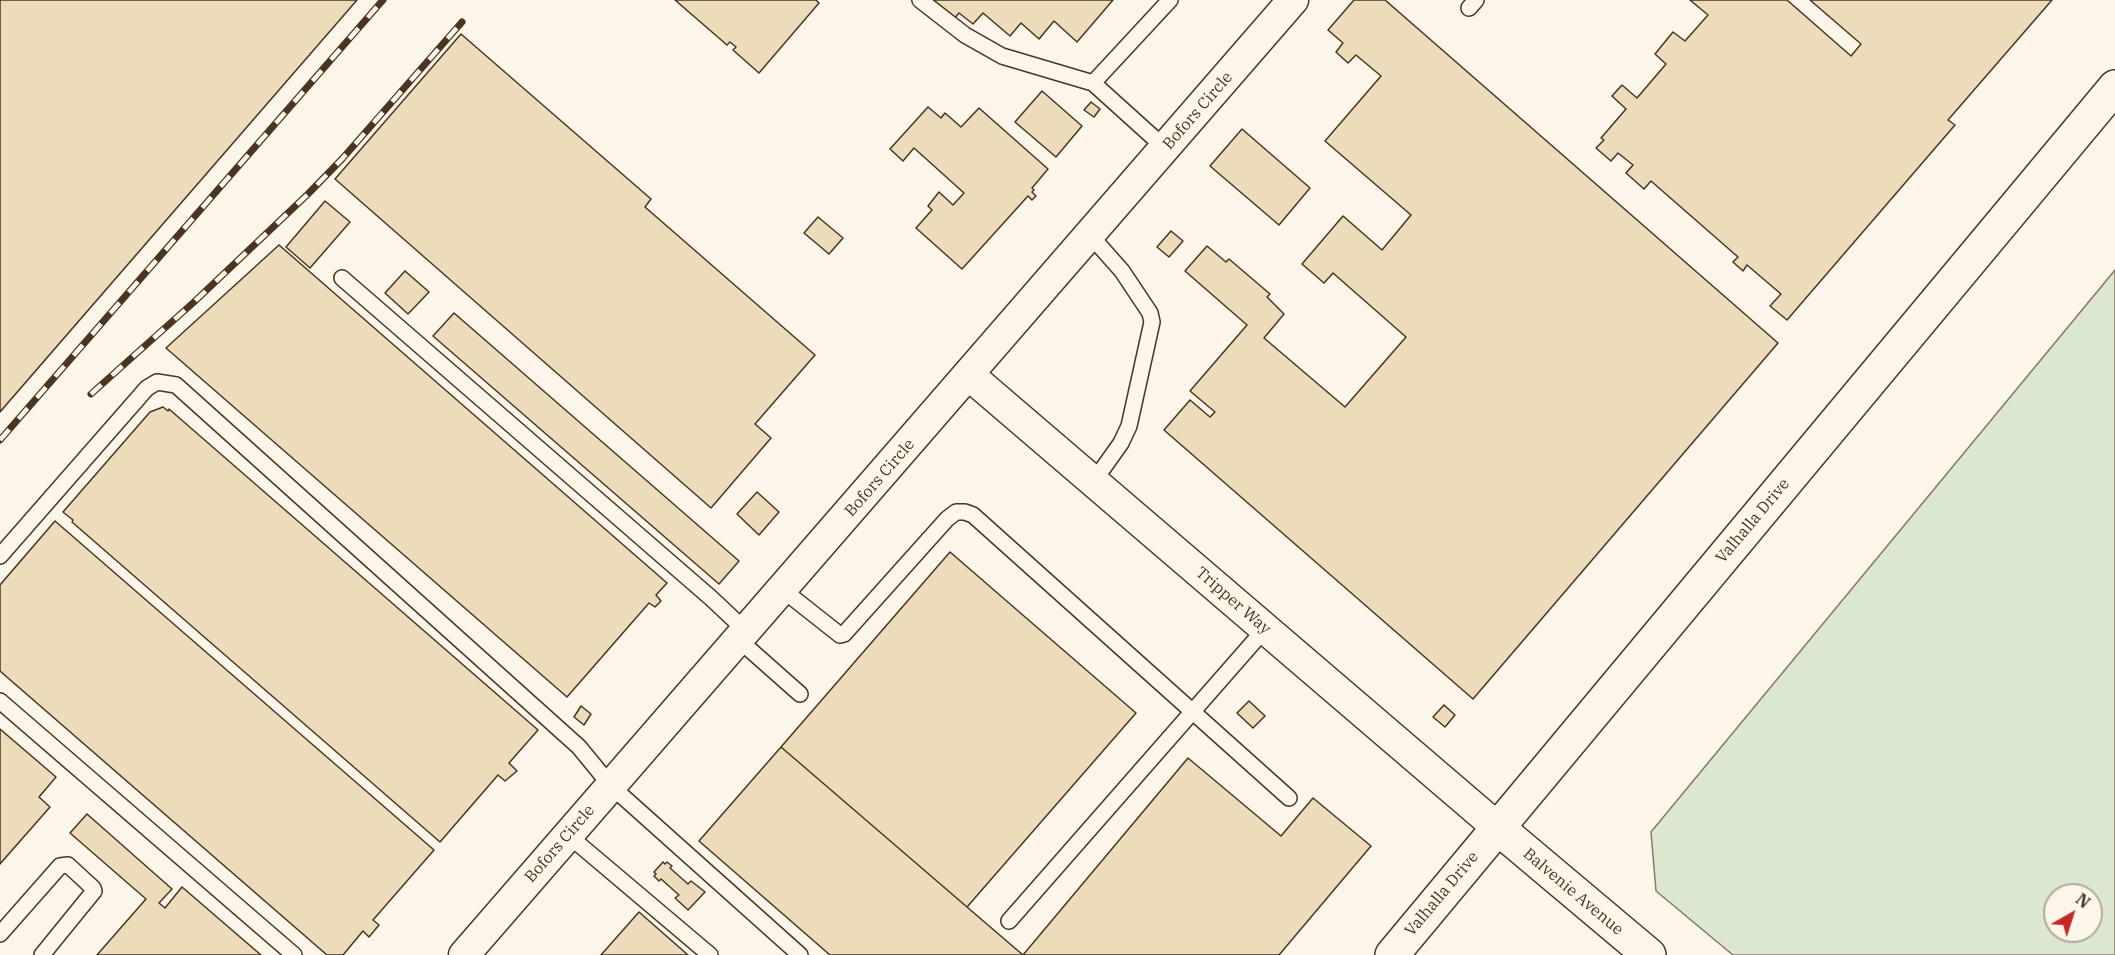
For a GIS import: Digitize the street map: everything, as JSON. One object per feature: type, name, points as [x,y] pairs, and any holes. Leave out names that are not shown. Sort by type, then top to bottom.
[{"type":"main road","name":"Valhalla Drive","points":[[1392,955],[2115,87]]},
{"type":"main road","name":"Balvenie Avenue","points":[[1498,828],[1649,955]]},
{"type":"street","name":"Bofors Circle","points":[[464,955],[1293,0]]},
{"type":"street","name":"Tripper Way","points":[[969,375],[1498,828]]},
{"type":"lane","points":[[920,0],[965,35],[1002,56],[1093,83],[1165,148]]},
{"type":"lane","points":[[1093,83],[1170,0]]},
{"type":"lane","points":[[1090,235],[1122,271],[1150,313],[1152,322],[1129,426],[1121,443],[1094,482]]},
{"type":"lane","points":[[342,278],[702,591],[742,636],[800,694]]},
{"type":"lane","points":[[0,556],[147,388],[157,382],[176,385],[579,747],[611,786],[800,955]]},
{"type":"lane","points":[[783,590],[840,635],[844,634],[947,519],[956,512],[973,515],[1289,798]]},
{"type":"lane","points":[[1009,921],[1265,629]]},
{"type":"lane","points":[[0,702],[294,955]]},
{"type":"lane","points":[[568,835],[710,955]]},
{"type":"lane","points":[[0,934],[60,866],[68,865],[94,891],[42,955]]},
{"type":"green space","points":[[2115,270],[2115,955],[1733,955],[1656,891],[1651,832]]},
{"type":"building","points":[[0,0],[357,0],[0,412]]},
{"type":"building","points":[[675,0],[816,0],[819,3],[759,73],[733,50],[736,47],[730,42],[727,45]]},
{"type":"building","points":[[932,0],[1113,0],[1077,42],[1054,21],[1039,39],[1021,23],[1010,36],[983,13],[973,24],[959,13],[954,19]]},
{"type":"building","points":[[1354,0],[1385,0],[1778,343],[1473,699],[1164,430],[1190,400],[1210,417],[1215,412],[1190,391],[1247,325],[1185,271],[1207,246],[1226,262],[1229,259],[1270,294],[1267,297],[1284,314],[1264,338],[1345,407],[1406,337],[1333,273],[1324,283],[1302,264],[1343,216],[1382,250],[1411,215],[1325,141],[1381,76],[1356,55],[1348,63],[1336,52],[1343,43],[1328,30]]},
{"type":"building","points":[[1690,0],[1787,0],[1851,56],[1861,44],[1810,0],[2052,0],[1948,120],[1955,125],[1787,320],[1770,306],[1781,294],[1747,265],[1743,271],[1733,262],[1738,257],[1651,181],[1644,189],[1626,173],[1633,165],[1618,153],[1611,161],[1596,148],[1604,140],[1601,138],[1626,109],[1612,96],[1622,85],[1637,98],[1666,64],[1655,54],[1673,32],[1685,41],[1708,15]]},
{"type":"building","points":[[461,34],[651,199],[645,207],[815,355],[755,424],[771,438],[711,508],[335,179]]},
{"type":"building","points":[[1042,91],[1082,126],[1056,157],[1015,122]]},
{"type":"building","points":[[1091,102],[1100,109],[1094,117],[1084,110]]},
{"type":"building","points":[[928,107],[941,118],[945,113],[961,127],[979,108],[1048,169],[1032,188],[1036,196],[1032,200],[1028,196],[962,269],[916,228],[932,210],[928,206],[939,192],[953,205],[964,193],[914,148],[903,161],[890,149]]},
{"type":"building","points":[[1242,129],[1310,188],[1279,225],[1210,166]]},
{"type":"building","points":[[325,201],[350,222],[310,268],[286,247]]},
{"type":"building","points":[[818,217],[843,238],[829,254],[804,233]]},
{"type":"building","points":[[1171,231],[1183,241],[1169,257],[1157,247]]},
{"type":"building","points":[[279,245],[667,583],[656,595],[661,601],[655,607],[649,603],[567,697],[166,348]]},
{"type":"building","points":[[405,271],[429,292],[408,314],[385,293]]},
{"type":"building","points":[[454,313],[739,561],[719,584],[433,336]]},
{"type":"building","points":[[163,407],[168,411],[169,409],[538,730],[509,763],[517,771],[505,781],[498,775],[440,842],[63,512],[150,412]]},
{"type":"building","points":[[757,492],[779,512],[759,535],[737,514]]},
{"type":"building","points":[[55,521],[434,850],[373,920],[379,925],[369,937],[363,931],[343,955],[327,955],[0,671],[0,585]]},
{"type":"building","points":[[950,552],[1136,713],[967,907],[781,747]]},
{"type":"building","points":[[1249,701],[1265,716],[1253,728],[1237,713]]},
{"type":"building","points":[[1444,705],[1455,715],[1445,727],[1433,717]]},
{"type":"building","points":[[581,706],[591,714],[584,725],[574,717]]},
{"type":"building","points":[[0,729],[56,777],[39,797],[50,807],[0,864]]},
{"type":"building","points":[[781,747],[1023,955],[830,955],[699,841]]},
{"type":"building","points":[[1188,758],[1281,836],[1313,798],[1371,846],[1279,955],[1023,955]]},
{"type":"building","points":[[87,814],[172,889],[159,903],[165,908],[182,887],[261,955],[97,955],[146,899],[70,833]]},
{"type":"building","points":[[663,862],[672,866],[670,868],[688,884],[691,881],[705,892],[688,910],[675,898],[679,895],[661,879],[659,881],[654,876],[656,874],[654,872]]},
{"type":"building","points":[[639,912],[688,955],[601,955]]},
{"type":"railway","points":[[0,440],[383,0]]},
{"type":"railway","points":[[91,394],[194,302],[308,194],[342,159],[462,22]]}]
